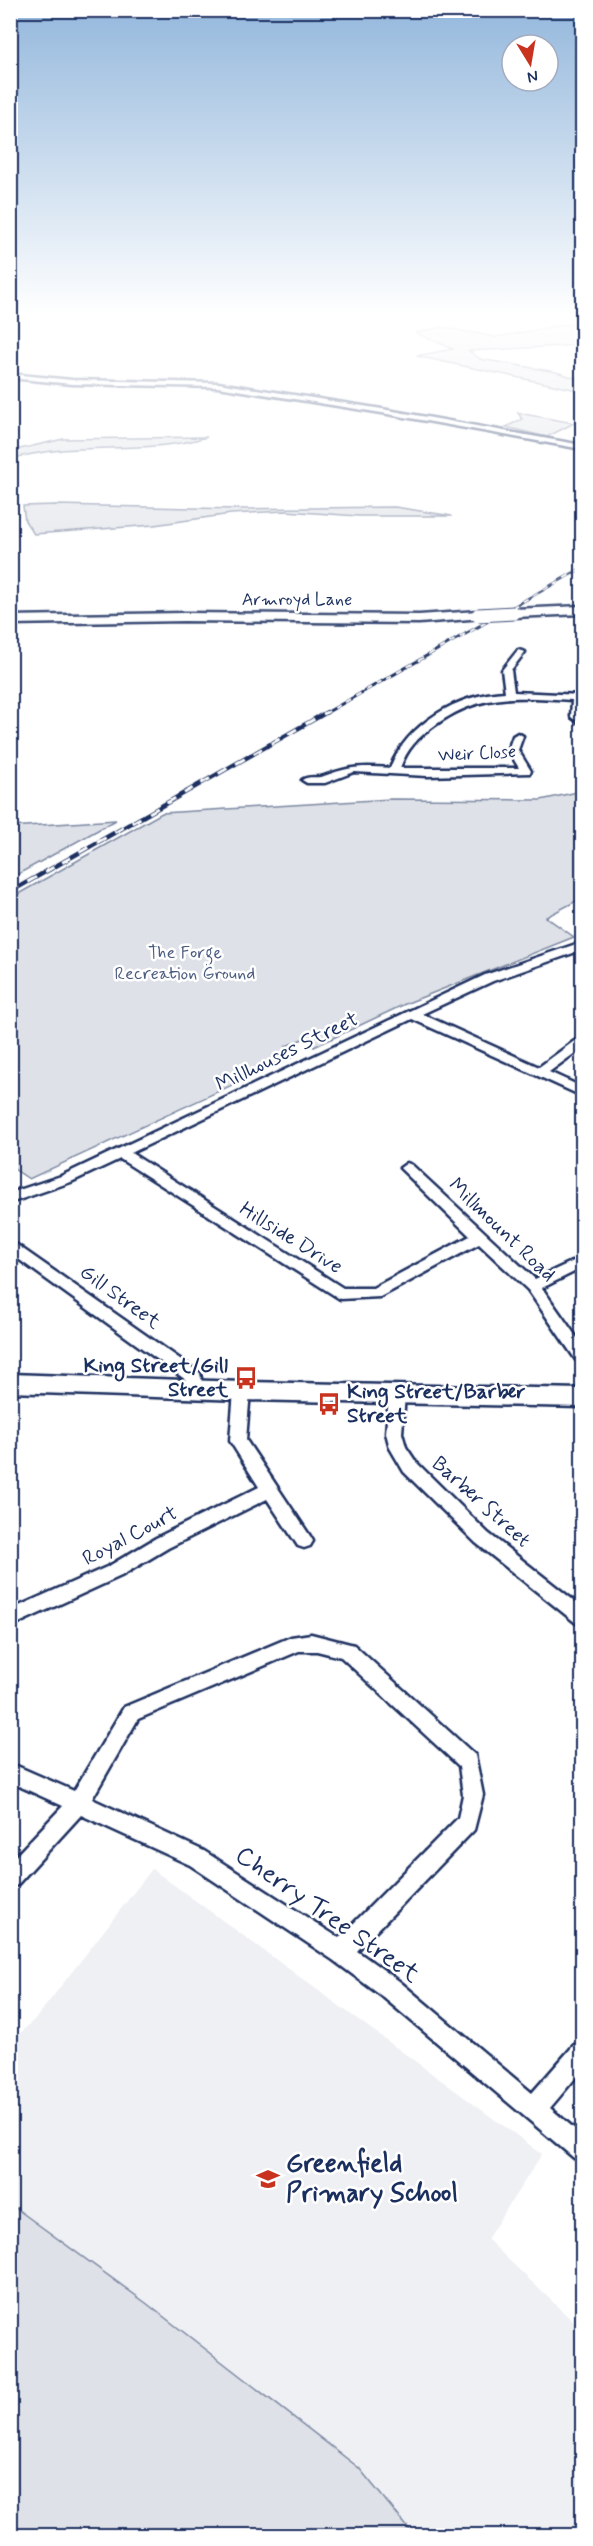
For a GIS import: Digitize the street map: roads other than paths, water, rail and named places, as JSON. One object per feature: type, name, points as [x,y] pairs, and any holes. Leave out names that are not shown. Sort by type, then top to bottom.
[{"type":"street","points":[[498,432],[582,447]]},
{"type":"street","name":"Armroyd Lane","points":[[10,620],[184,617],[419,619],[582,609]]},
{"type":"street","points":[[510,693],[505,675],[507,665],[520,652]]},
{"type":"street","name":"Weir Close","points":[[394,770],[402,747],[434,720],[468,701],[487,695],[510,693],[580,698]]},
{"type":"street","points":[[580,698],[576,717],[582,722]]},
{"type":"street","name":"Weir Close","points":[[307,780],[329,784],[335,774],[354,769],[427,773],[526,771],[513,750],[518,736]]},
{"type":"street","name":"Millhouses Street","points":[[10,1198],[66,1179],[489,978],[582,946]]},
{"type":"street","points":[[411,1014],[582,1092]]},
{"type":"street","points":[[541,1072],[582,1042]]},
{"type":"street","name":"Hillside Drive","points":[[121,1153],[340,1294],[375,1293],[480,1237]]},
{"type":"street","name":"Millmount Road","points":[[407,1168],[533,1286],[582,1356]]},
{"type":"street","name":"Gill Street","points":[[10,1245],[194,1377],[195,1389]]},
{"type":"street","points":[[533,1286],[582,1262]]},
{"type":"street","points":[[10,1383],[242,1391],[582,1398]]},
{"type":"street","points":[[242,1391],[238,1441],[303,1540]]},
{"type":"street","name":"Barber Street","points":[[397,1395],[394,1433],[398,1448],[410,1467],[482,1538],[582,1617]]},
{"type":"street","name":"Royal Court","points":[[10,1619],[115,1570],[162,1543],[269,1490]]},
{"type":"street","points":[[10,1878],[78,1804],[131,1713],[298,1643],[312,1642],[347,1651],[468,1762],[473,1795],[467,1823],[341,1952]]},
{"type":"street","name":"Cherry Tree Street","points":[[10,1772],[197,1858],[341,1952],[391,1989],[582,2150]]},
{"type":"street","points":[[533,2110],[582,2053]]},
{"type":"railway","points":[[324,714],[582,568]]},
{"type":"railway","points":[[10,892],[327,712]]},
{"type":"place","name":"King Street/Gill Street","points":[[246,1378]]},
{"type":"place","name":"King Street/Barber Street","points":[[329,1404]]},
{"type":"place","name":"Greenfield Primary School","points":[[268,2179]]},
{"type":"park label","name":"The Forge Recreation Ground","points":[[185,963]]}]
